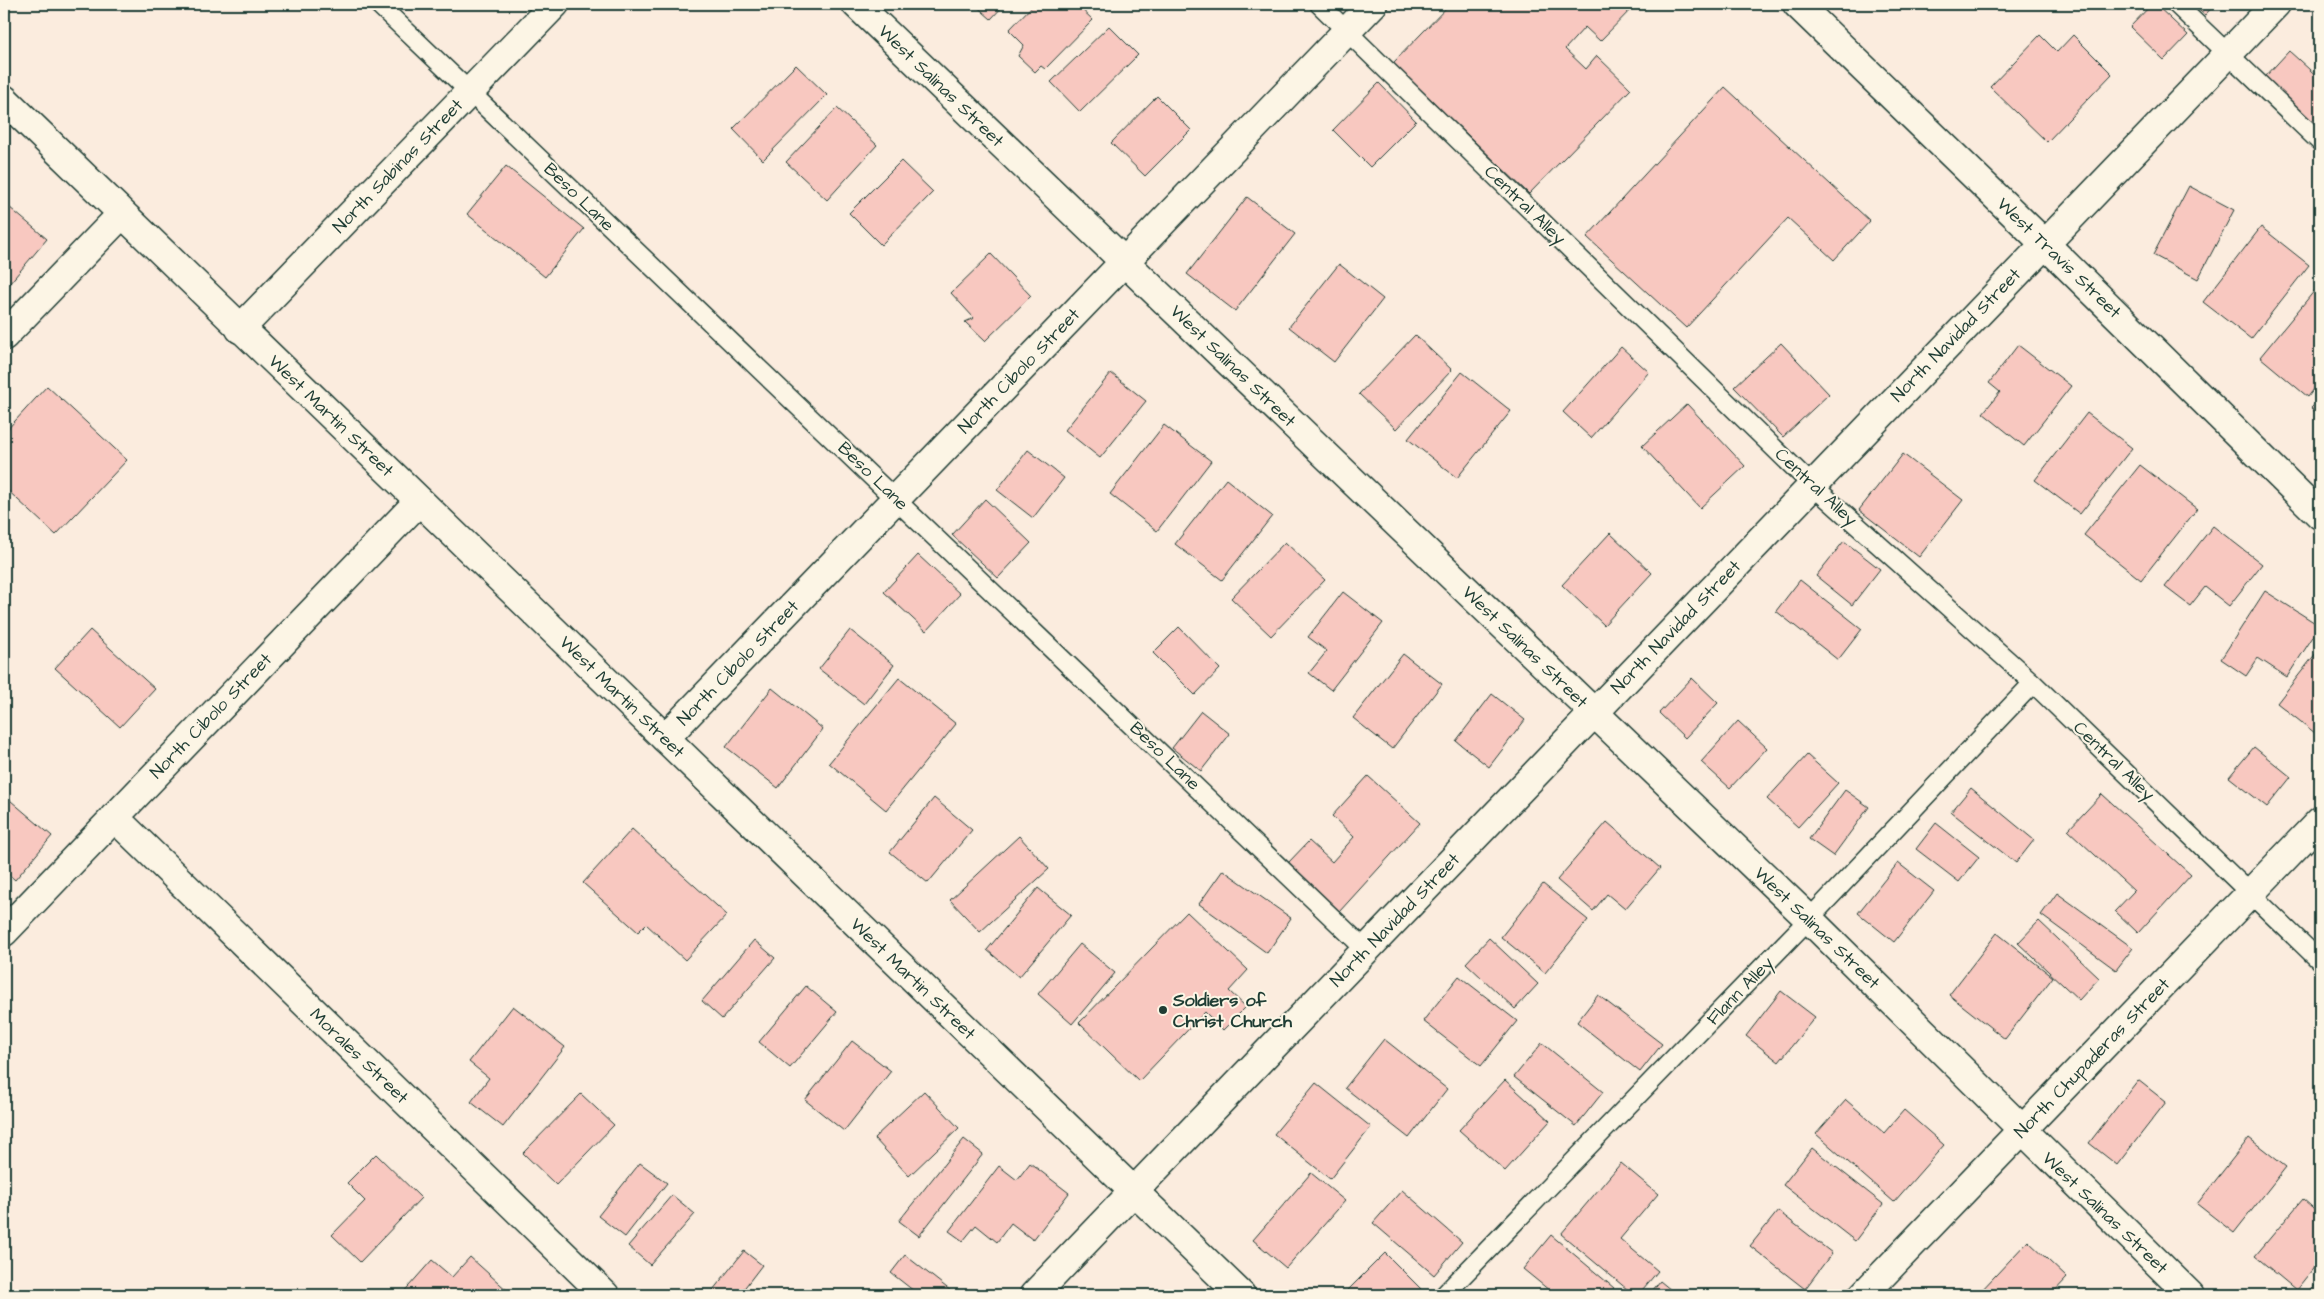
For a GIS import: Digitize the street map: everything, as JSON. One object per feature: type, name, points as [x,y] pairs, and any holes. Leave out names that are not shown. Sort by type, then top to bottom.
[{"type":"street","name":"North Sabinas Street","points":[[240,329],[555,4]]},
{"type":"street","name":"West Salinas Street","points":[[856,4],[1810,918],[2022,1131],[2190,1295]]},
{"type":"street","name":"North Cibolo Street","points":[[665,738],[1373,4]]},
{"type":"street","name":"West Travis Street","points":[[1797,4],[2045,244],[2320,515]]},
{"type":"street","name":"North Navidad Street","points":[[1034,1295],[2276,4]]},
{"type":"street","name":"West Martin Street","points":[[4,100],[1241,1295]]},
{"type":"street","points":[[4,336],[122,214]]},
{"type":"street","name":"North Cibolo Street","points":[[4,932],[419,501]]},
{"type":"street","name":"Morales Street","points":[[114,817],[605,1295]]},
{"type":"street","name":"North Chupaderas Street","points":[[1863,1295],[2320,821]]},
{"type":"lane","name":"Beso Lane","points":[[378,4],[897,498],[1366,950]]},
{"type":"lane","name":"Central Alley","points":[[1319,4],[1812,485],[2033,683],[2320,961]]},
{"type":"lane","points":[[2176,4],[2320,142]]},
{"type":"lane","name":"Flann Alley","points":[[1444,1295],[1810,918],[2033,683]]},
{"type":"building","points":[[974,4],[1005,4],[991,19]]},
{"type":"building","points":[[1034,4],[1076,4],[1093,20],[1045,69],[1041,66],[1035,72],[1018,56],[1024,45],[1009,30]]},
{"type":"building","points":[[1450,4],[1636,4],[1600,41],[1585,27],[1565,49],[1586,69],[1597,56],[1631,89],[1529,194],[1393,63]]},
{"type":"building","points":[[2152,4],[2155,4],[2188,35],[2164,60],[2130,27]]},
{"type":"building","points":[[2191,4],[2215,4],[2205,15]]},
{"type":"building","points":[[1109,26],[1138,55],[1080,112],[1051,82]]},
{"type":"building","points":[[2040,35],[2057,52],[2073,35],[2112,74],[2047,142],[1990,87]]},
{"type":"building","points":[[2289,51],[2320,79],[2320,129],[2265,77]]},
{"type":"building","points":[[796,65],[827,95],[763,160],[733,129]]},
{"type":"building","points":[[1379,83],[1416,121],[1370,167],[1333,130]]},
{"type":"building","points":[[1725,87],[1870,221],[1834,260],[1788,218],[1686,328],[1587,237]]},
{"type":"building","points":[[1157,96],[1191,130],[1145,176],[1111,143]]},
{"type":"building","points":[[837,108],[877,145],[827,200],[786,162]]},
{"type":"building","points":[[901,161],[933,192],[881,245],[849,213]]},
{"type":"building","points":[[506,166],[584,229],[545,277],[467,214]]},
{"type":"building","points":[[2189,186],[2234,210],[2198,279],[2153,255]]},
{"type":"building","points":[[1247,197],[1295,234],[1235,311],[1187,274]]},
{"type":"building","points":[[9,207],[47,239],[4,290],[4,213]]},
{"type":"building","points":[[2261,227],[2309,265],[2251,339],[2203,302]]},
{"type":"building","points":[[991,254],[1031,296],[985,341],[965,322],[974,318],[951,293]]},
{"type":"building","points":[[1339,264],[1383,299],[1334,362],[1289,327]]},
{"type":"building","points":[[2320,284],[2320,381],[2308,397],[2260,357]]},
{"type":"building","points":[[1415,335],[1452,370],[1396,429],[1359,394]]},
{"type":"building","points":[[1781,343],[1829,394],[1783,437],[1734,387]]},
{"type":"building","points":[[2018,345],[2071,386],[2024,446],[1983,413],[2000,392],[1989,383]]},
{"type":"building","points":[[1621,347],[1649,372],[1591,438],[1563,412]]},
{"type":"building","points":[[1462,372],[1511,411],[1457,478],[1408,439]]},
{"type":"building","points":[[1111,373],[1146,401],[1100,458],[1065,430]]},
{"type":"building","points":[[47,386],[127,460],[56,535],[4,487],[4,433]]},
{"type":"building","points":[[2320,399],[2320,416],[2311,408]]},
{"type":"building","points":[[1687,404],[1745,466],[1700,508],[1642,446]]},
{"type":"building","points":[[2087,413],[2132,448],[2080,514],[2035,480]]},
{"type":"building","points":[[1164,425],[1211,461],[1157,531],[1110,494]]},
{"type":"building","points":[[1028,450],[1064,478],[1033,518],[997,490]]},
{"type":"building","points":[[1903,454],[1963,500],[1919,557],[1859,510]]},
{"type":"building","points":[[2140,465],[2197,509],[2141,580],[2084,535]]},
{"type":"building","points":[[1226,479],[1272,516],[1222,580],[1175,544]]},
{"type":"building","points":[[985,499],[1031,543],[998,578],[952,535]]},
{"type":"building","points":[[2213,526],[2262,564],[2229,606],[2205,587],[2190,606],[2165,587]]},
{"type":"building","points":[[1610,533],[1652,573],[1604,625],[1562,585]]},
{"type":"building","points":[[1844,541],[1880,569],[1852,605],[1816,576]]},
{"type":"building","points":[[1285,542],[1325,580],[1271,636],[1231,598]]},
{"type":"building","points":[[918,555],[960,594],[926,631],[884,592]]},
{"type":"building","points":[[1800,580],[1862,629],[1838,660],[1776,611]]},
{"type":"building","points":[[2265,591],[2320,626],[2287,677],[2258,658],[2246,676],[2221,659]]},
{"type":"building","points":[[1343,592],[1383,623],[1331,690],[1309,673],[1327,651],[1308,637]]},
{"type":"building","points":[[1179,627],[1220,669],[1195,695],[1153,653]]},
{"type":"building","points":[[90,630],[155,689],[120,727],[55,668]]},
{"type":"building","points":[[850,630],[894,665],[864,704],[819,669]]},
{"type":"building","points":[[2320,648],[2320,737],[2277,703]]},
{"type":"building","points":[[1403,654],[1442,684],[1392,749],[1353,718]]},
{"type":"building","points":[[899,678],[956,724],[886,810],[829,763]]},
{"type":"building","points":[[1692,678],[1718,703],[1685,738],[1659,713]]},
{"type":"building","points":[[772,688],[823,729],[778,788],[726,747]]},
{"type":"building","points":[[1492,694],[1525,720],[1489,767],[1456,741]]},
{"type":"building","points":[[1201,711],[1230,734],[1201,771],[1172,748]]},
{"type":"building","points":[[1738,721],[1767,748],[1730,788],[1701,762]]},
{"type":"building","points":[[2254,747],[2291,777],[2267,807],[2229,777]]},
{"type":"building","points":[[1807,755],[1838,783],[1798,827],[1767,799]]},
{"type":"building","points":[[1368,776],[1420,823],[1339,912],[1287,864],[1309,841],[1332,862],[1354,837],[1332,816]]},
{"type":"building","points":[[1971,788],[2034,840],[2016,863],[1951,812]]},
{"type":"building","points":[[1845,790],[1869,807],[1833,856],[1809,839]]},
{"type":"building","points":[[2102,794],[2191,875],[2138,933],[2115,911],[2134,891],[2068,830]]},
{"type":"building","points":[[4,795],[52,836],[15,880],[4,870]]},
{"type":"building","points":[[934,798],[972,830],[928,883],[890,852]]},
{"type":"building","points":[[1607,822],[1660,868],[1625,909],[1607,894],[1593,911],[1557,880]]},
{"type":"building","points":[[1936,823],[1979,857],[1959,882],[1916,849]]},
{"type":"building","points":[[632,829],[727,915],[685,960],[646,924],[638,932],[583,883]]},
{"type":"building","points":[[1019,836],[1049,869],[980,932],[950,900]]},
{"type":"building","points":[[1898,863],[1934,891],[1894,942],[1858,913]]},
{"type":"building","points":[[1223,870],[1291,918],[1267,953],[1199,904]]},
{"type":"building","points":[[1543,884],[1588,920],[1545,973],[1501,937]]},
{"type":"building","points":[[1038,888],[1071,915],[1019,977],[987,950]]},
{"type":"building","points":[[2057,893],[2133,948],[2116,970],[2041,915]]},
{"type":"building","points":[[1187,912],[1248,970],[1229,991],[1246,1007],[1223,1030],[1205,1012],[1139,1081],[1079,1023]]},
{"type":"building","points":[[2039,921],[2099,978],[2079,1000],[2018,943]]},
{"type":"building","points":[[1997,933],[2053,977],[2005,1039],[1949,995]]},
{"type":"building","points":[[1489,938],[1538,984],[1515,1009],[1466,963]]},
{"type":"building","points":[[754,940],[775,958],[722,1019],[702,1001]]},
{"type":"building","points":[[1080,944],[1115,973],[1072,1024],[1038,994]]},
{"type":"building","points":[[1459,976],[1517,1021],[1481,1066],[1423,1021]]},
{"type":"building","points":[[806,986],[837,1012],[790,1068],[759,1042]]},
{"type":"building","points":[[1781,991],[1815,1017],[1779,1062],[1746,1036]]},
{"type":"building","points":[[1598,995],[1662,1044],[1640,1072],[1577,1022]]},
{"type":"building","points":[[513,1006],[565,1047],[503,1127],[471,1102],[489,1078],[469,1062]]},
{"type":"building","points":[[1384,1039],[1447,1089],[1409,1138],[1345,1088]]},
{"type":"building","points":[[852,1041],[891,1071],[844,1131],[805,1100]]},
{"type":"building","points":[[1542,1043],[1603,1092],[1576,1126],[1514,1077]]},
{"type":"building","points":[[1505,1080],[1550,1121],[1505,1171],[1459,1130]]},
{"type":"building","points":[[2138,1080],[2166,1102],[2117,1165],[2089,1143]]},
{"type":"building","points":[[1316,1083],[1371,1127],[1330,1179],[1274,1134]]},
{"type":"building","points":[[924,1091],[959,1128],[909,1176],[874,1138]]},
{"type":"building","points":[[581,1094],[614,1125],[556,1185],[523,1153]]},
{"type":"building","points":[[1846,1100],[1884,1133],[1904,1110],[1944,1145],[1894,1202],[1816,1134]]},
{"type":"building","points":[[2249,1138],[2286,1167],[2234,1233],[2197,1204]]},
{"type":"building","points":[[964,1139],[983,1154],[919,1236],[899,1221]]},
{"type":"building","points":[[1812,1148],[1883,1204],[1855,1241],[1783,1185]]},
{"type":"building","points":[[376,1154],[421,1198],[360,1262],[332,1235],[365,1201],[347,1183]]},
{"type":"building","points":[[640,1163],[667,1183],[625,1237],[598,1216]]},
{"type":"building","points":[[1030,1163],[1069,1193],[1033,1240],[1011,1223],[997,1242],[976,1225],[963,1241],[949,1231],[999,1166],[1017,1180]]},
{"type":"building","points":[[1621,1163],[1658,1194],[1620,1239],[1658,1271],[1638,1295],[1634,1295],[1561,1234]]},
{"type":"building","points":[[1311,1173],[1345,1201],[1286,1268],[1253,1240]]},
{"type":"building","points":[[1402,1190],[1462,1242],[1434,1275],[1373,1223]]},
{"type":"building","points":[[672,1195],[695,1214],[650,1265],[628,1246]]},
{"type":"building","points":[[2303,1199],[2320,1214],[2320,1260],[2296,1290],[2255,1256]]},
{"type":"building","points":[[1778,1211],[1832,1253],[1805,1289],[1750,1246]]},
{"type":"building","points":[[1551,1235],[1614,1288],[1608,1295],[1555,1295],[1523,1269]]},
{"type":"building","points":[[2028,1241],[2067,1278],[2051,1295],[1982,1295],[1979,1293]]},
{"type":"building","points":[[744,1251],[762,1265],[739,1295],[709,1295]]},
{"type":"building","points":[[1385,1253],[1421,1289],[1414,1295],[1343,1295]]},
{"type":"building","points":[[905,1255],[956,1295],[919,1295],[891,1273]]},
{"type":"building","points":[[470,1257],[509,1292],[507,1295],[401,1295],[432,1260],[452,1277]]},
{"type":"building","points":[[1660,1281],[1677,1295],[1649,1295]]},
{"type":"building","points":[[2320,1281],[2320,1295],[2304,1295]]},
{"type":"place","name":"Soldiers of Christ Church","points":[[1163,1010]]}]
